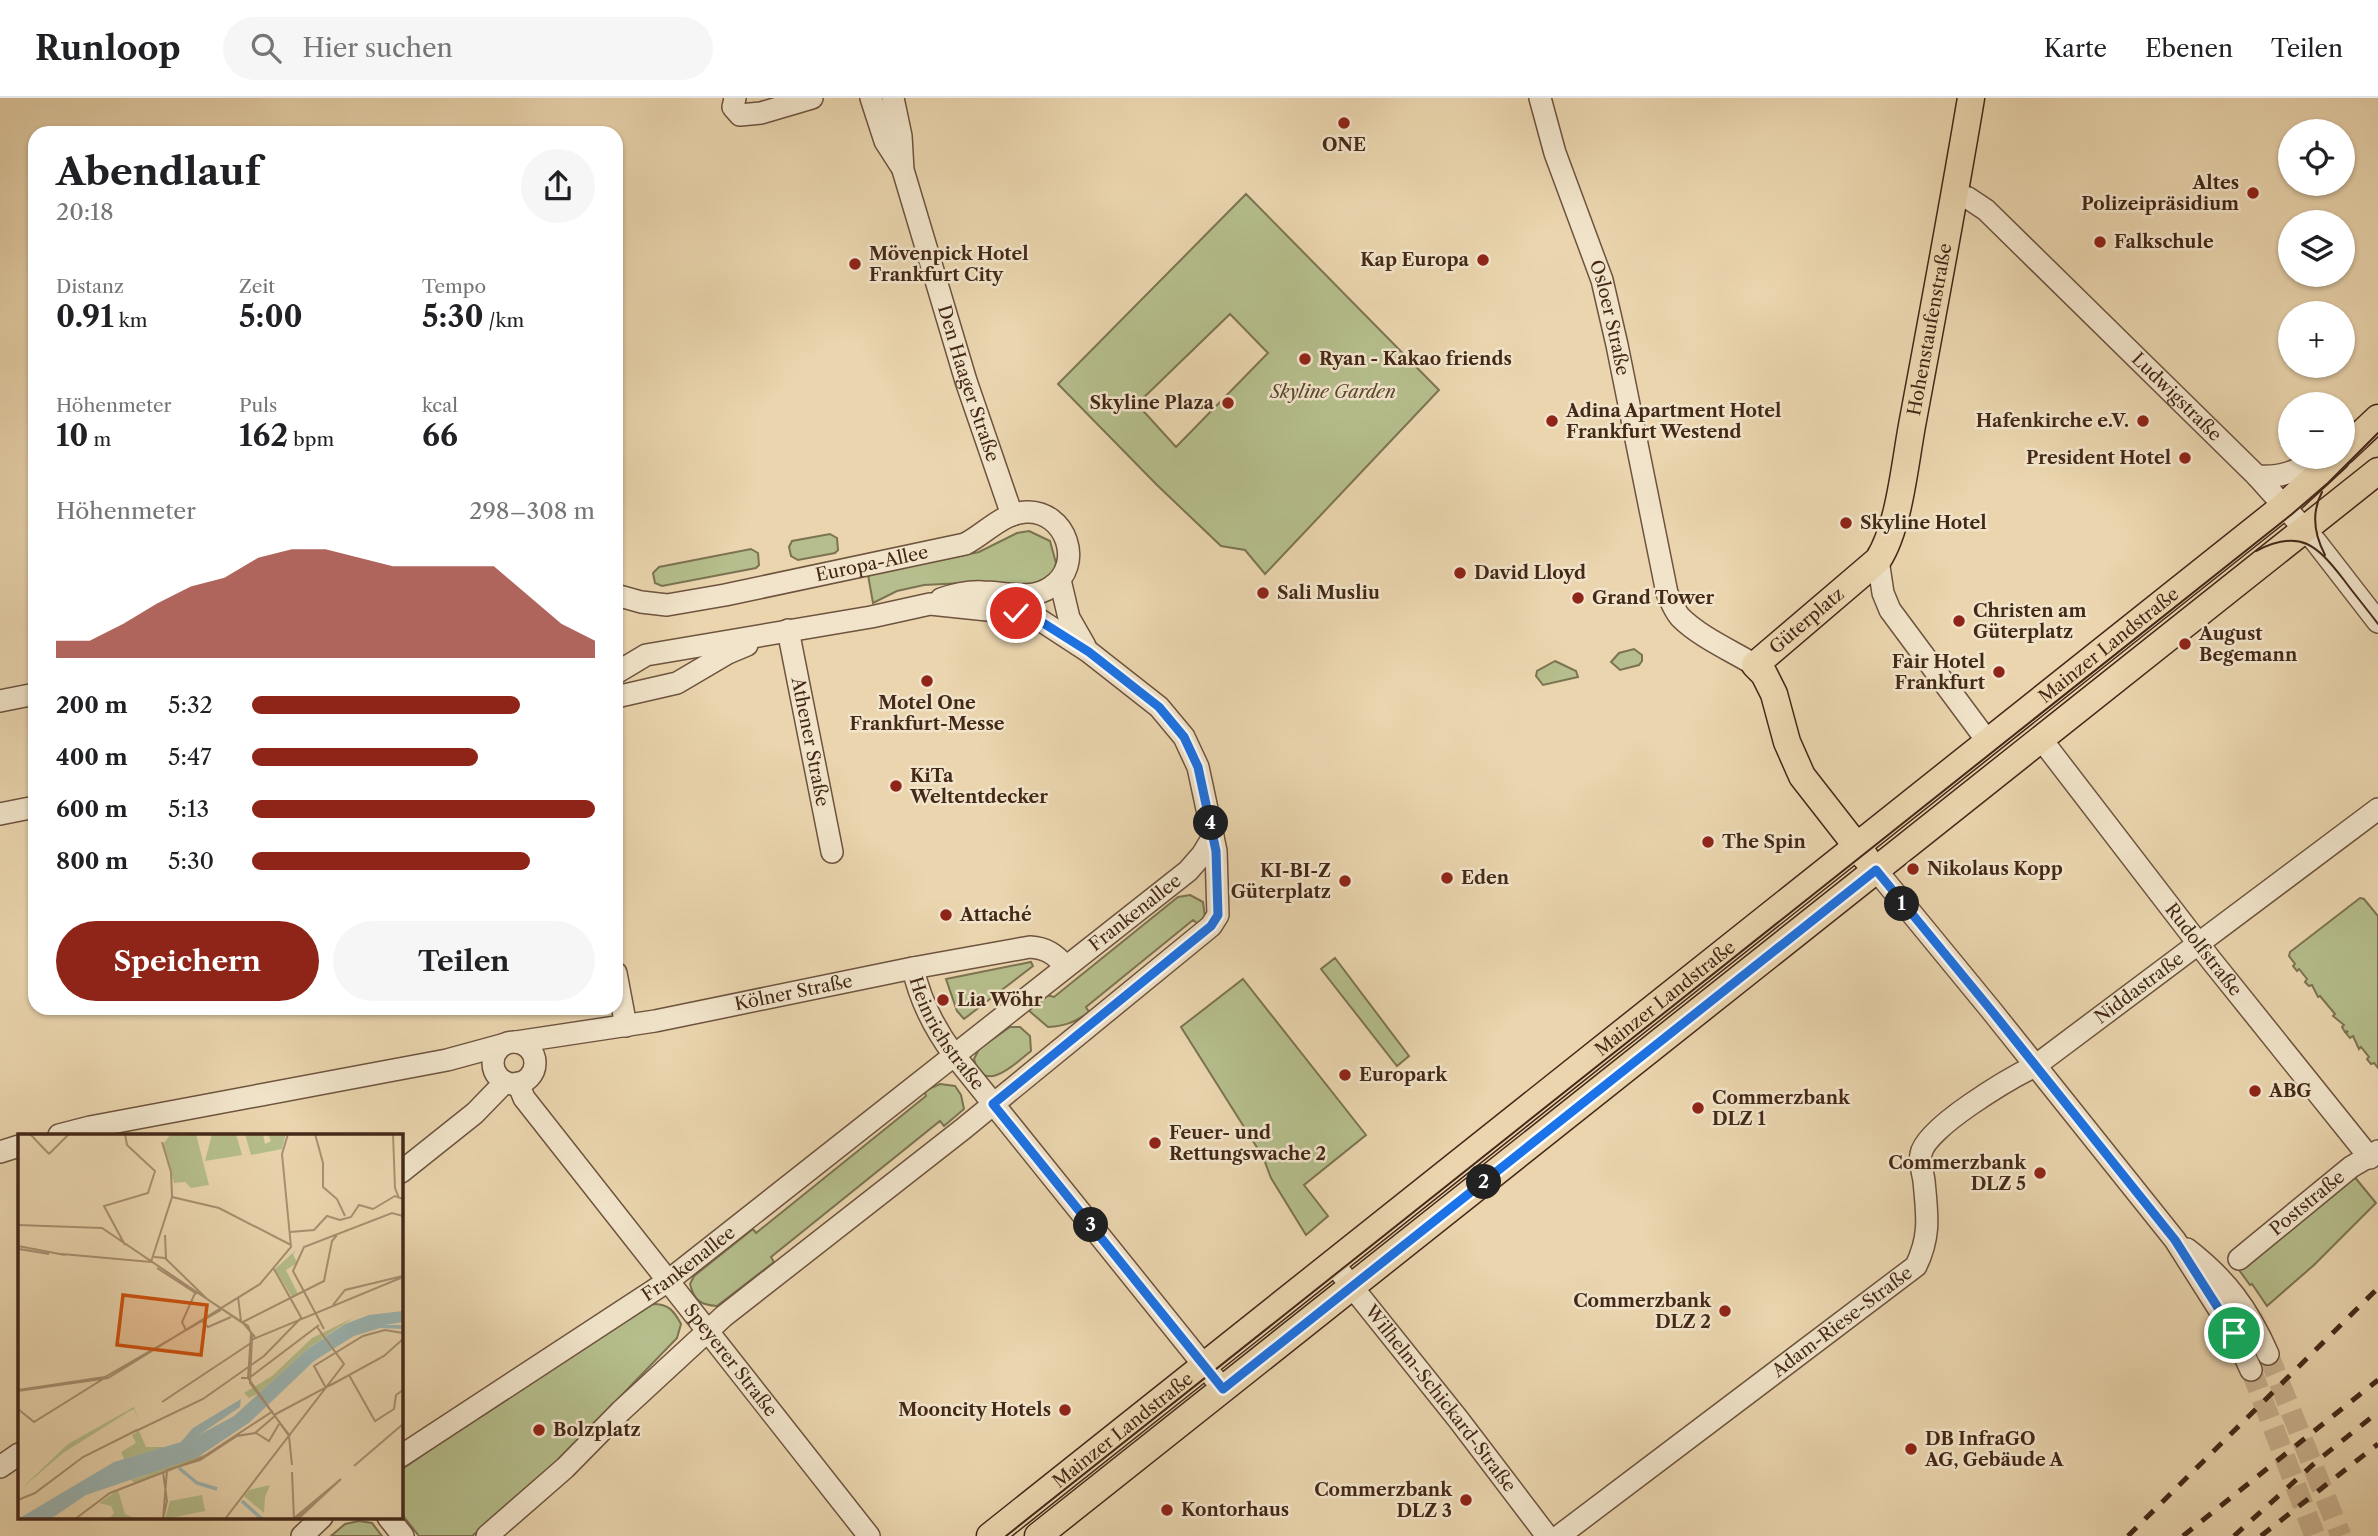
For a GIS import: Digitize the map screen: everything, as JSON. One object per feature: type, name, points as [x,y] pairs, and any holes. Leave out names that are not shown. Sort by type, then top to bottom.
[{"type":"main road","name":"Hohenstaufenstraße","points":[[1878,560],[1887,546],[1893,526],[1956,195],[1971,98]]},
{"type":"main road","points":[[2355,438],[2378,418]]},
{"type":"main road","name":"Mainzer Landstraße","points":[[990,1536],[2284,506],[2324,469]]},
{"type":"main road","name":"Mainzer Landstraße","points":[[1038,1536],[2378,471]]},
{"type":"main road","name":"Güterplatz","points":[[1876,870],[1802,776],[1787,742],[1774,694],[1765,674],[1755,664],[1878,560]]},
{"type":"street","points":[[735,98],[733,107],[740,115],[761,113],[812,98]]},
{"type":"street","name":"Den Haager Straße","points":[[871,98],[885,141],[903,170]]},
{"type":"street","name":"Den Haager Straße","points":[[893,98],[901,136],[903,170],[970,393],[1012,515]]},
{"type":"street","name":"Osloer Straße","points":[[1540,98],[1555,153],[1602,280],[1667,593],[1677,614],[1685,621],[1755,664]]},
{"type":"street","name":"Ludwigstraße","points":[[1956,195],[1968,198],[1986,210],[2257,476],[2305,530],[2378,622]]},
{"type":"street","points":[[2257,476],[2275,477],[2296,469]]},
{"type":"street","points":[[623,669],[646,655],[930,604],[955,594],[980,591],[1038,594],[1060,580],[1069,560],[1066,538],[1059,526],[1047,517],[1035,512],[1012,515]]},
{"type":"street","name":"Europa-Allee","points":[[623,597],[667,606],[725,595],[965,544],[1012,515]]},
{"type":"street","points":[[1878,560],[1883,593],[1890,610],[1988,742]]},
{"type":"street","points":[[1060,580],[1069,618],[1089,652]]},
{"type":"street","points":[[487,1536],[565,1468],[621,1411],[707,1331],[993,1104],[1211,926],[1218,915],[1218,874],[1213,837],[1198,767],[1184,737],[1159,707],[1089,652],[1040,621],[1016,613],[930,604]]},
{"type":"street","points":[[623,696],[677,683],[728,653],[788,630]]},
{"type":"street","name":"Athener Straße","points":[[788,630],[832,852]]},
{"type":"street","points":[[0,701],[28,695]]},
{"type":"street","name":"Rudolfstraße","points":[[2041,739],[2198,943],[2374,1154]]},
{"type":"street","points":[[0,814],[28,808]]},
{"type":"street","name":"Niddastraße","points":[[2035,1066],[2378,809]]},
{"type":"street","points":[[1174,881],[1202,855],[1213,837]]},
{"type":"street","points":[[1876,870],[2175,1240],[2234,1333],[2251,1370]]},
{"type":"street","name":"Frankenallee","points":[[402,1455],[668,1281],[1174,881],[1199,879],[1213,890],[1218,901]]},
{"type":"street","name":"Kölner Straße","points":[[68,1134],[447,1060],[509,1044],[626,1026],[1030,947],[1048,950],[1065,966]]},
{"type":"street","name":"Heinrichstraße","points":[[913,968],[918,990],[929,1016],[954,1055],[1223,1389]]},
{"type":"street","points":[[623,1010],[626,1026]]},
{"type":"street","points":[[402,1171],[475,1113],[507,1081],[531,1074],[534,1062],[529,1048],[509,1044],[497,1050],[492,1063],[507,1081]]},
{"type":"street","name":"Kölner Straße","points":[[447,1060],[483,1066],[507,1081]]},
{"type":"street","name":"Adam-Riese-Straße","points":[[1559,1536],[1916,1266],[1924,1250],[1929,1221],[1921,1154],[1928,1139],[1975,1101],[2035,1066]]},
{"type":"street","name":"Speyerer Straße","points":[[507,1081],[524,1098],[869,1536]]},
{"type":"street","points":[[0,1153],[18,1146]]},
{"type":"street","name":"Poststraße","points":[[2239,1259],[2350,1167],[2374,1154]]},
{"type":"street","points":[[2175,1240],[2207,1264],[2232,1290],[2269,1354]]},
{"type":"street","name":"Wilhelm-Schickard-Straße","points":[[1333,1263],[1458,1419],[1547,1536]]},
{"type":"street","points":[[0,1467],[18,1455]]},
{"type":"street","points":[[302,1536],[321,1518]]},
{"type":"street","points":[[389,1518],[403,1536]]},
{"type":"green space","name":"Skyline Garden","points":[[1246,194],[1439,390],[1265,574],[1245,550],[1221,546],[1058,384]],"holes":[[[1230,314],[1268,353],[1176,447],[1137,404]]]},
{"type":"green space","points":[[1029,531],[1050,541],[1056,563],[1054,577],[1034,589],[963,583],[924,585],[897,591],[873,603],[868,575],[979,552],[1017,533]]},
{"type":"green space","points":[[830,534],[837,538],[838,550],[835,553],[798,560],[791,556],[789,547],[792,541]]},
{"type":"green space","points":[[751,549],[758,553],[759,565],[756,568],[662,586],[655,583],[653,573],[659,567]]},
{"type":"green space","points":[[1634,649],[1642,655],[1639,665],[1620,670],[1611,662],[1619,653]]},
{"type":"green space","points":[[1555,661],[1576,671],[1578,677],[1543,685],[1536,676],[1537,671]]},
{"type":"green space","points":[[1190,895],[1203,902],[1205,917],[1198,924],[1193,920],[1086,1007],[1089,1012],[1070,1023],[1048,1027],[1027,1009],[1047,995],[1054,997],[1178,897]]},
{"type":"green space","points":[[2360,898],[2364,899],[2378,916],[2378,1068],[2374,1063],[2371,1064],[2361,1047],[2359,1049],[2353,1036],[2350,1038],[2346,1033],[2348,1031],[2345,1032],[2342,1027],[2344,1025],[2333,1016],[2335,1014],[2320,996],[2318,997],[2312,985],[2309,986],[2305,982],[2307,979],[2293,966],[2295,964],[2289,956],[2290,952]]},
{"type":"green space","points":[[1335,958],[1409,1056],[1397,1066],[1321,969]]},
{"type":"green space","points":[[1031,962],[1033,966],[964,1019],[957,1011],[946,979]]},
{"type":"green space","points":[[1243,979],[1366,1135],[1304,1185],[1328,1216],[1306,1235],[1271,1178],[1263,1157],[1181,1027]]},
{"type":"green space","points":[[1010,1027],[1020,1027],[1030,1036],[1031,1051],[1000,1074],[984,1075],[978,1070],[974,1059],[979,1049]]},
{"type":"green space","points":[[940,1084],[955,1086],[961,1095],[964,1109],[944,1126],[940,1121],[771,1257],[774,1262],[717,1306],[702,1303],[696,1298],[690,1284],[694,1276],[753,1229],[756,1233],[926,1096],[924,1091]]},
{"type":"green space","points":[[2353,1175],[2376,1203],[2314,1265],[2267,1306],[2239,1270]]},
{"type":"green space","points":[[653,1304],[670,1309],[681,1324],[677,1338],[559,1460],[508,1507],[472,1536],[419,1536],[402,1514],[402,1469],[516,1390]]},
{"type":"green space","points":[[359,1521],[372,1523],[382,1536],[331,1536],[345,1524]]},
{"type":"tunnel","points":[[2268,1354],[2341,1536]]},
{"type":"tunnel","points":[[2251,1370],[2315,1536]]},
{"type":"tram line","points":[[1006,1536],[2292,514],[2328,483],[2378,433]]},
{"type":"tram line","points":[[2322,492],[2316,508],[2315,524],[2325,555]]},
{"type":"tram line","points":[[2256,551],[2285,541],[2296,541],[2316,549],[2378,624]]},
{"type":"railway","points":[[2128,1536],[2378,1288]]},
{"type":"railway","points":[[2183,1536],[2378,1380]]},
{"type":"railway","points":[[2234,1536],[2317,1461],[2378,1412]]},
{"type":"railway","points":[[2261,1536],[2378,1444]]},
{"type":"place","name":"ONE","points":[[1344,123]]},
{"type":"place","name":"Altes Polizeipräsidium","points":[[2253,193]]},
{"type":"place","name":"Falkschule","points":[[2100,242]]},
{"type":"place","name":"Kap Europa","points":[[1483,260]]},
{"type":"place","name":"Mövenpick Hotel Frankfurt City","points":[[855,264]]},
{"type":"place","name":"Ryan - Kakao friends","points":[[1305,359]]},
{"type":"place","name":"Skyline Plaza","points":[[1228,403]]},
{"type":"place","name":"Adina Apartment Hotel Frankfurt Westend","points":[[1552,421]]},
{"type":"place","name":"Hafenkirche e.V.","points":[[2143,421]]},
{"type":"place","name":"President Hotel","points":[[2185,458]]},
{"type":"place","name":"Skyline Hotel","points":[[1846,523]]},
{"type":"place","name":"David Lloyd","points":[[1460,573]]},
{"type":"place","name":"Sali Musliu","points":[[1263,593]]},
{"type":"place","name":"Grand Tower","points":[[1578,598]]},
{"type":"place","name":"Christen am Güterplatz","points":[[1959,621]]},
{"type":"place","name":"August Begemann","points":[[2185,644]]},
{"type":"place","name":"Fair Hotel Frankfurt","points":[[1999,672]]},
{"type":"place","name":"Motel One Frankfurt-Messe","points":[[927,681]]},
{"type":"place","name":"KiTa Weltentdecker","points":[[896,786]]},
{"type":"place","name":"The Spin","points":[[1708,842]]},
{"type":"place","name":"Nikolaus Kopp","points":[[1913,869]]},
{"type":"place","name":"Eden","points":[[1447,878]]},
{"type":"place","name":"KI-BI-Z Güterplatz","points":[[1345,881]]},
{"type":"place","name":"Attaché","points":[[946,915]]},
{"type":"place","name":"Lia Wöhr","points":[[943,1000]]},
{"type":"place","name":"Europark","points":[[1345,1075]]},
{"type":"place","name":"ABG","points":[[2255,1091]]},
{"type":"place","name":"Commerzbank DLZ 1","points":[[1698,1108]]},
{"type":"place","name":"Feuer- und Rettungswache 2","points":[[1155,1143]]},
{"type":"place","name":"Commerzbank DLZ 5","points":[[2040,1173]]},
{"type":"place","name":"Commerzbank DLZ 2","points":[[1725,1311]]},
{"type":"place","name":"Mooncity Hotels","points":[[1065,1410]]},
{"type":"place","name":"Bolzplatz","points":[[539,1430]]},
{"type":"place","name":"DB InfraGO AG, Gebäude A","points":[[1911,1449]]},
{"type":"place","name":"Commerzbank DLZ 3","points":[[1466,1500]]},
{"type":"place","name":"Kontorhaus","points":[[1167,1510]]},
{"type":"route","points":[[1016,613],[1040,621],[1089,652],[1159,707],[1184,737],[1194,754],[1211,824],[1218,874],[1218,915],[1211,926],[993,1104],[1223,1389],[1876,870],[2175,1240],[2234,1333]]}]
